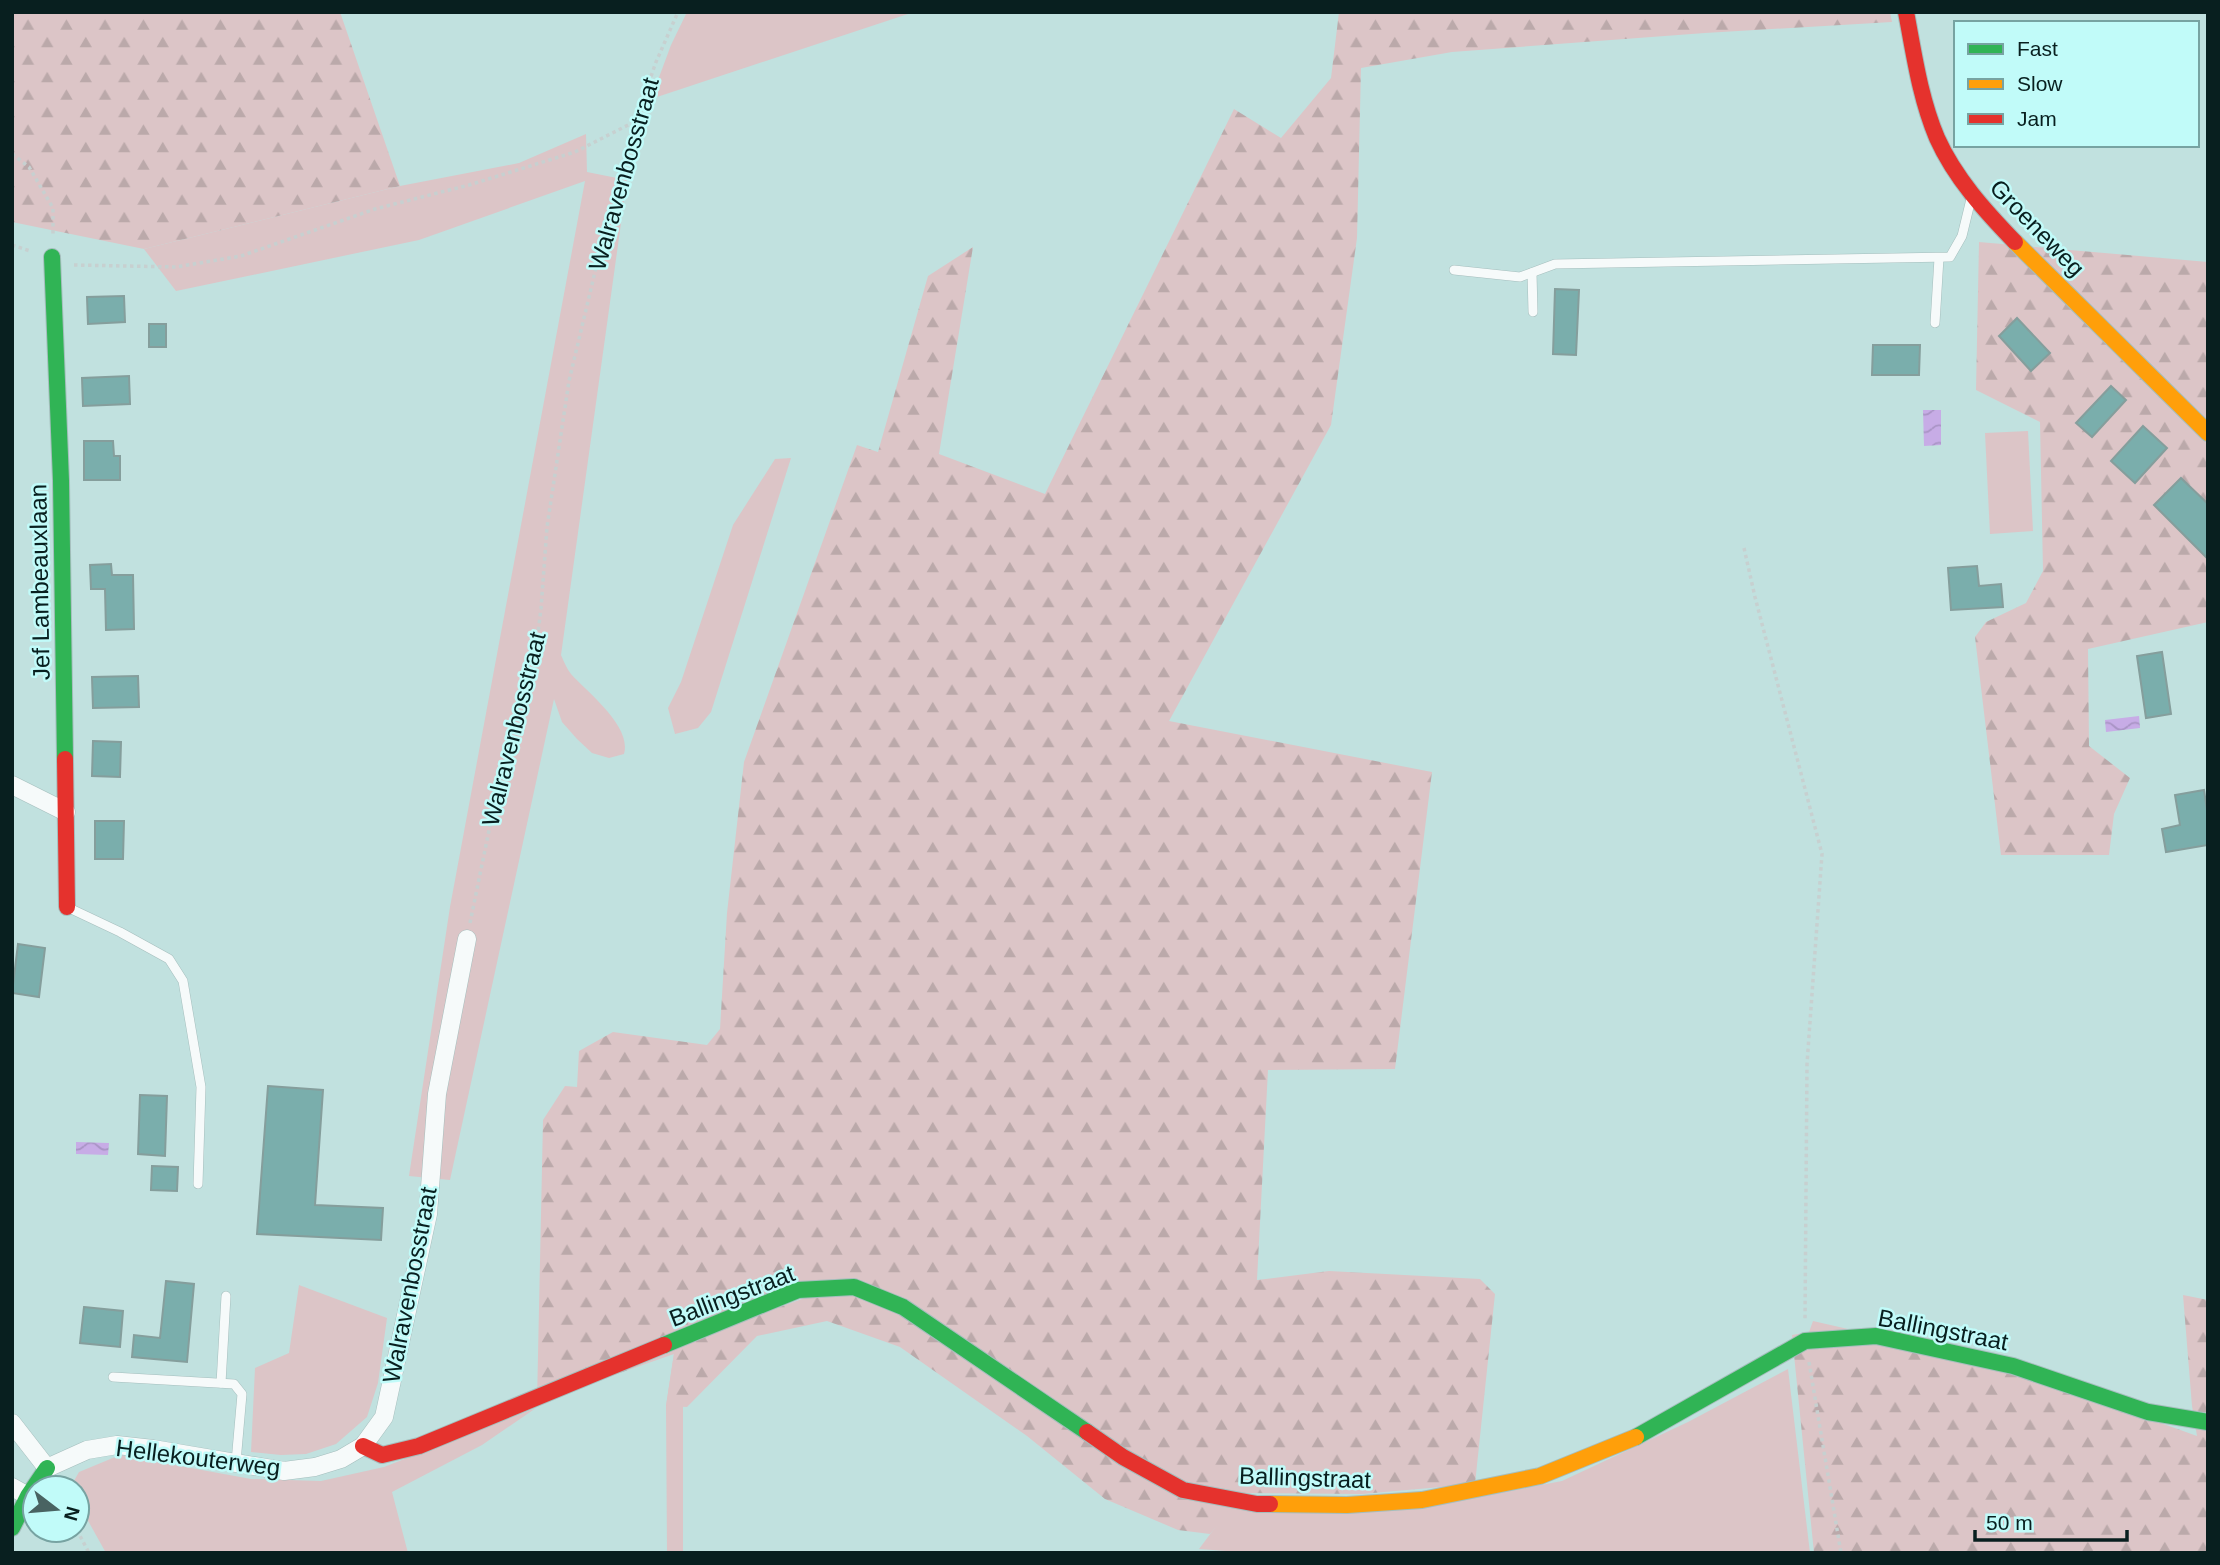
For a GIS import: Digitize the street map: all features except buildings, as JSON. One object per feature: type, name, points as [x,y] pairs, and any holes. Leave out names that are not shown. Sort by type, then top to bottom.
[{"type":"street","name":"Groeneweg","points":[[1906,12],[1930,119],[1946,155],[1973,194],[2034,261],[2208,433]]},
{"type":"street","name":"Jef Lambeauxlaan","points":[[52,257],[61,481],[67,907]]},
{"type":"street","points":[[12,785],[66,812]]},
{"type":"street","name":"Walravenbosstraat","points":[[363,1446],[384,1418],[428,1214],[438,1094],[467,939]]},
{"type":"street","name":"Ballingstraat","points":[[363,1446],[382,1455],[419,1446],[798,1290],[853,1287],[903,1307],[1123,1457],[1183,1490],[1257,1504],[1348,1505],[1422,1500],[1540,1476],[1630,1440],[1805,1341],[1876,1336],[2013,1366],[2148,1412],[2208,1422]]},
{"type":"street","points":[[12,1423],[47,1468],[20,1491],[12,1528]]},
{"type":"street","name":"Hellekouterweg","points":[[47,1468],[87,1450],[117,1445],[284,1471],[315,1467],[341,1459],[363,1446]]},
{"type":"lane","points":[[1454,270],[1520,277],[1555,264],[1950,257],[1962,236],[1973,194]]},
{"type":"lane","points":[[1935,323],[1939,258]]},
{"type":"lane","points":[[1532,273],[1533,312]]},
{"type":"lane","points":[[67,907],[120,932],[169,960],[183,981],[201,1087],[198,1184]]},
{"type":"lane","points":[[222,1383],[226,1296]]},
{"type":"lane","points":[[113,1377],[234,1384],[242,1394],[236,1462]]},
{"type":"path","name":"Walravenbosstraat","points":[[467,939],[502,767],[536,656],[547,527],[569,382],[610,209],[635,122],[656,62],[678,12]]},
{"type":"path","points":[[12,246],[76,266],[176,267],[241,256],[375,209],[469,185],[575,152],[635,122]]},
{"type":"path","points":[[12,154],[29,167],[53,208],[52,257]]},
{"type":"path","points":[[1744,548],[1822,855],[1807,1064],[1805,1341],[1841,1553]]},
{"type":"green space","points":[[12,12],[340,12],[400,186],[144,249],[12,222]]},
{"type":"green space","points":[[687,12],[914,12],[651,99],[671,45]]},
{"type":"green space","points":[[1339,12],[1890,12],[1892,22],[1452,52],[1361,68],[1357,238],[1331,425],[1169,721],[1432,772],[1395,1069],[1268,1070],[1257,1280],[1329,1271],[1480,1279],[1495,1294],[1475,1484],[1362,1494],[1240,1493],[1210,1534],[1178,1530],[1105,1499],[1027,1436],[900,1347],[827,1321],[757,1336],[687,1407],[666,1406],[674,1354],[537,1402],[543,1120],[565,1086],[577,1087],[579,1051],[613,1032],[707,1045],[720,1029],[727,913],[744,762],[857,445],[878,452],[928,276],[973,247],[939,454],[1045,494],[1234,109],[1281,138],[1331,78]],"holes":[[[849,1282],[694,1338],[706,1312],[700,1331]]]},
{"type":"green space","points":[[586,134],[587,172],[627,180],[561,655],[571,674],[615,721],[625,743],[624,754],[609,758],[592,753],[562,722],[554,699],[450,1180],[409,1176],[450,907],[585,181],[419,240],[176,291],[144,249],[400,186],[519,163]]},
{"type":"green space","points":[[1979,242],[2208,262],[2208,622],[2088,649],[2089,746],[2130,778],[2114,814],[2109,855],[2001,855],[1975,637],[1986,622],[2026,603],[2043,571],[2040,422],[1976,390]]},
{"type":"green space","points":[[2028,431],[2033,531],[1990,534],[1985,433]]},
{"type":"green space","points":[[791,458],[711,712],[698,728],[675,734],[668,708],[681,682],[733,525],[775,459]]},
{"type":"green space","points":[[299,1285],[387,1318],[378,1383],[367,1417],[336,1444],[306,1454],[251,1452],[255,1368],[289,1353]]},
{"type":"green space","points":[[2183,1295],[2208,1300],[2208,1553],[1814,1553],[1792,1335],[1809,1332],[1813,1321],[1988,1361],[2197,1436]]},
{"type":"green space","points":[[689,1348],[683,1407],[683,1553],[667,1553],[666,1406],[674,1353]]},
{"type":"green space","points":[[1788,1369],[1810,1553],[1253,1553],[1199,1549],[1232,1505],[1464,1500],[1562,1481],[1688,1422]]},
{"type":"green space","points":[[536,1408],[482,1445],[392,1492],[408,1553],[106,1553],[91,1526],[91,1474],[78,1474],[120,1455],[251,1479],[321,1481],[384,1467]]},
{"type":"water","points":[[1923,410],[1941,410],[1941,445],[1924,446]]},
{"type":"water","points":[[2139,716],[2140,728],[2106,732],[2105,720]]},
{"type":"water","points":[[76,1142],[109,1143],[108,1155],[76,1154]]},
{"type":"traffic: fast","points":[[52,257],[61,481],[65,759]]},
{"type":"traffic: fast","points":[[664,1345],[798,1290],[854,1287],[903,1307],[1087,1432]]},
{"type":"traffic: fast","points":[[1636,1437],[1805,1341],[1876,1336],[2013,1366],[2148,1412],[2208,1422]]},
{"type":"traffic: fast","points":[[12,1528],[28,1496],[47,1468]]},
{"type":"traffic: slow","points":[[2015,242],[2208,433]]},
{"type":"traffic: slow","points":[[1270,1504],[1347,1505],[1422,1500],[1540,1476],[1636,1437]]},
{"type":"traffic: jam","points":[[1906,12],[1922,92],[1944,153],[1982,206],[2015,242]]},
{"type":"traffic: jam","points":[[65,759],[67,907]]},
{"type":"traffic: jam","points":[[363,1446],[382,1455],[419,1446],[664,1345]]},
{"type":"traffic: jam","points":[[1087,1432],[1123,1457],[1183,1490],[1270,1504]]}]
